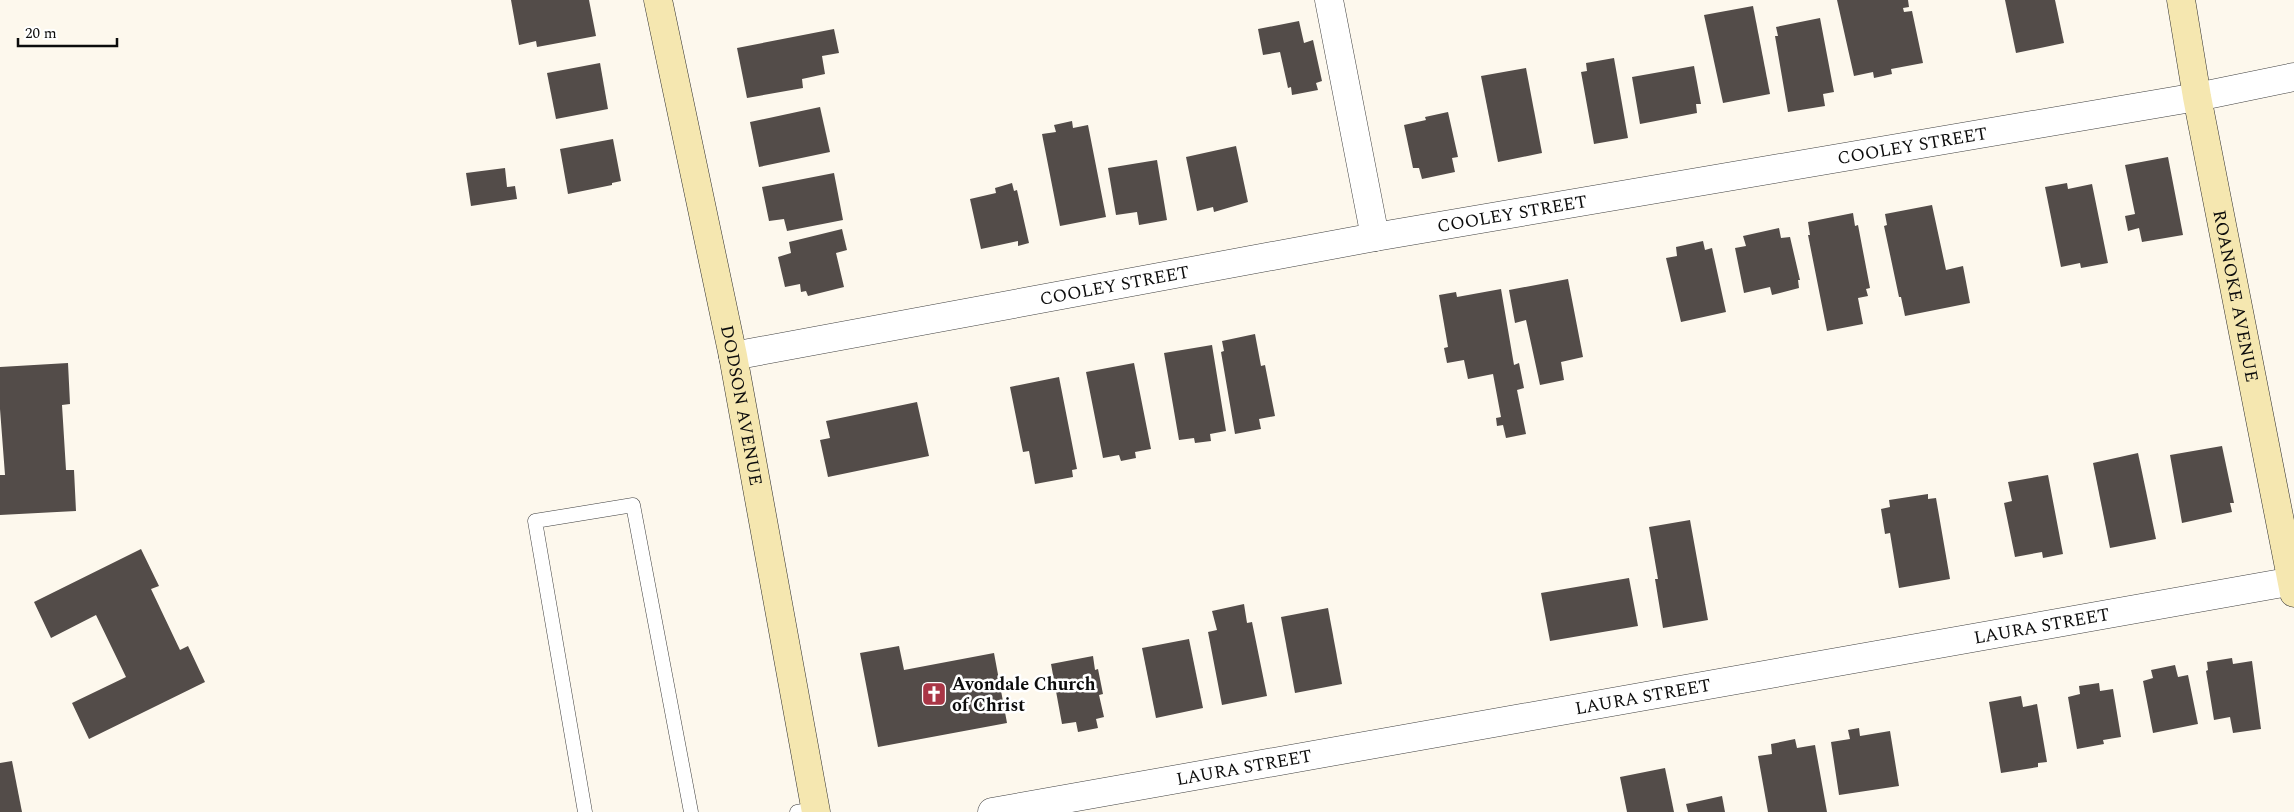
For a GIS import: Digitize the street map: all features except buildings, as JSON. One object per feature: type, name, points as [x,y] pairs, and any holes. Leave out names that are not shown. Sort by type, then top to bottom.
[{"type":"main road","name":"DODSON AVENUE","points":[[658,0],[732,356],[809,811]]},
{"type":"main road","name":"ROANOKE AVENUE","points":[[2181,0],[2197,97],[2293,585]]},
{"type":"street","points":[[1329,0],[1375,237]]},
{"type":"street","name":"COOLEY STREET","points":[[732,356],[1375,237],[2197,97],[2294,77]]},
{"type":"street","name":"LAURA STREET","points":[[992,812],[2293,585]]},
{"type":"lane","points":[[585,812],[536,521],[632,505],[692,812]]},
{"type":"place","name":"Avondale Church of Christ","points":[[934,694]]}]
